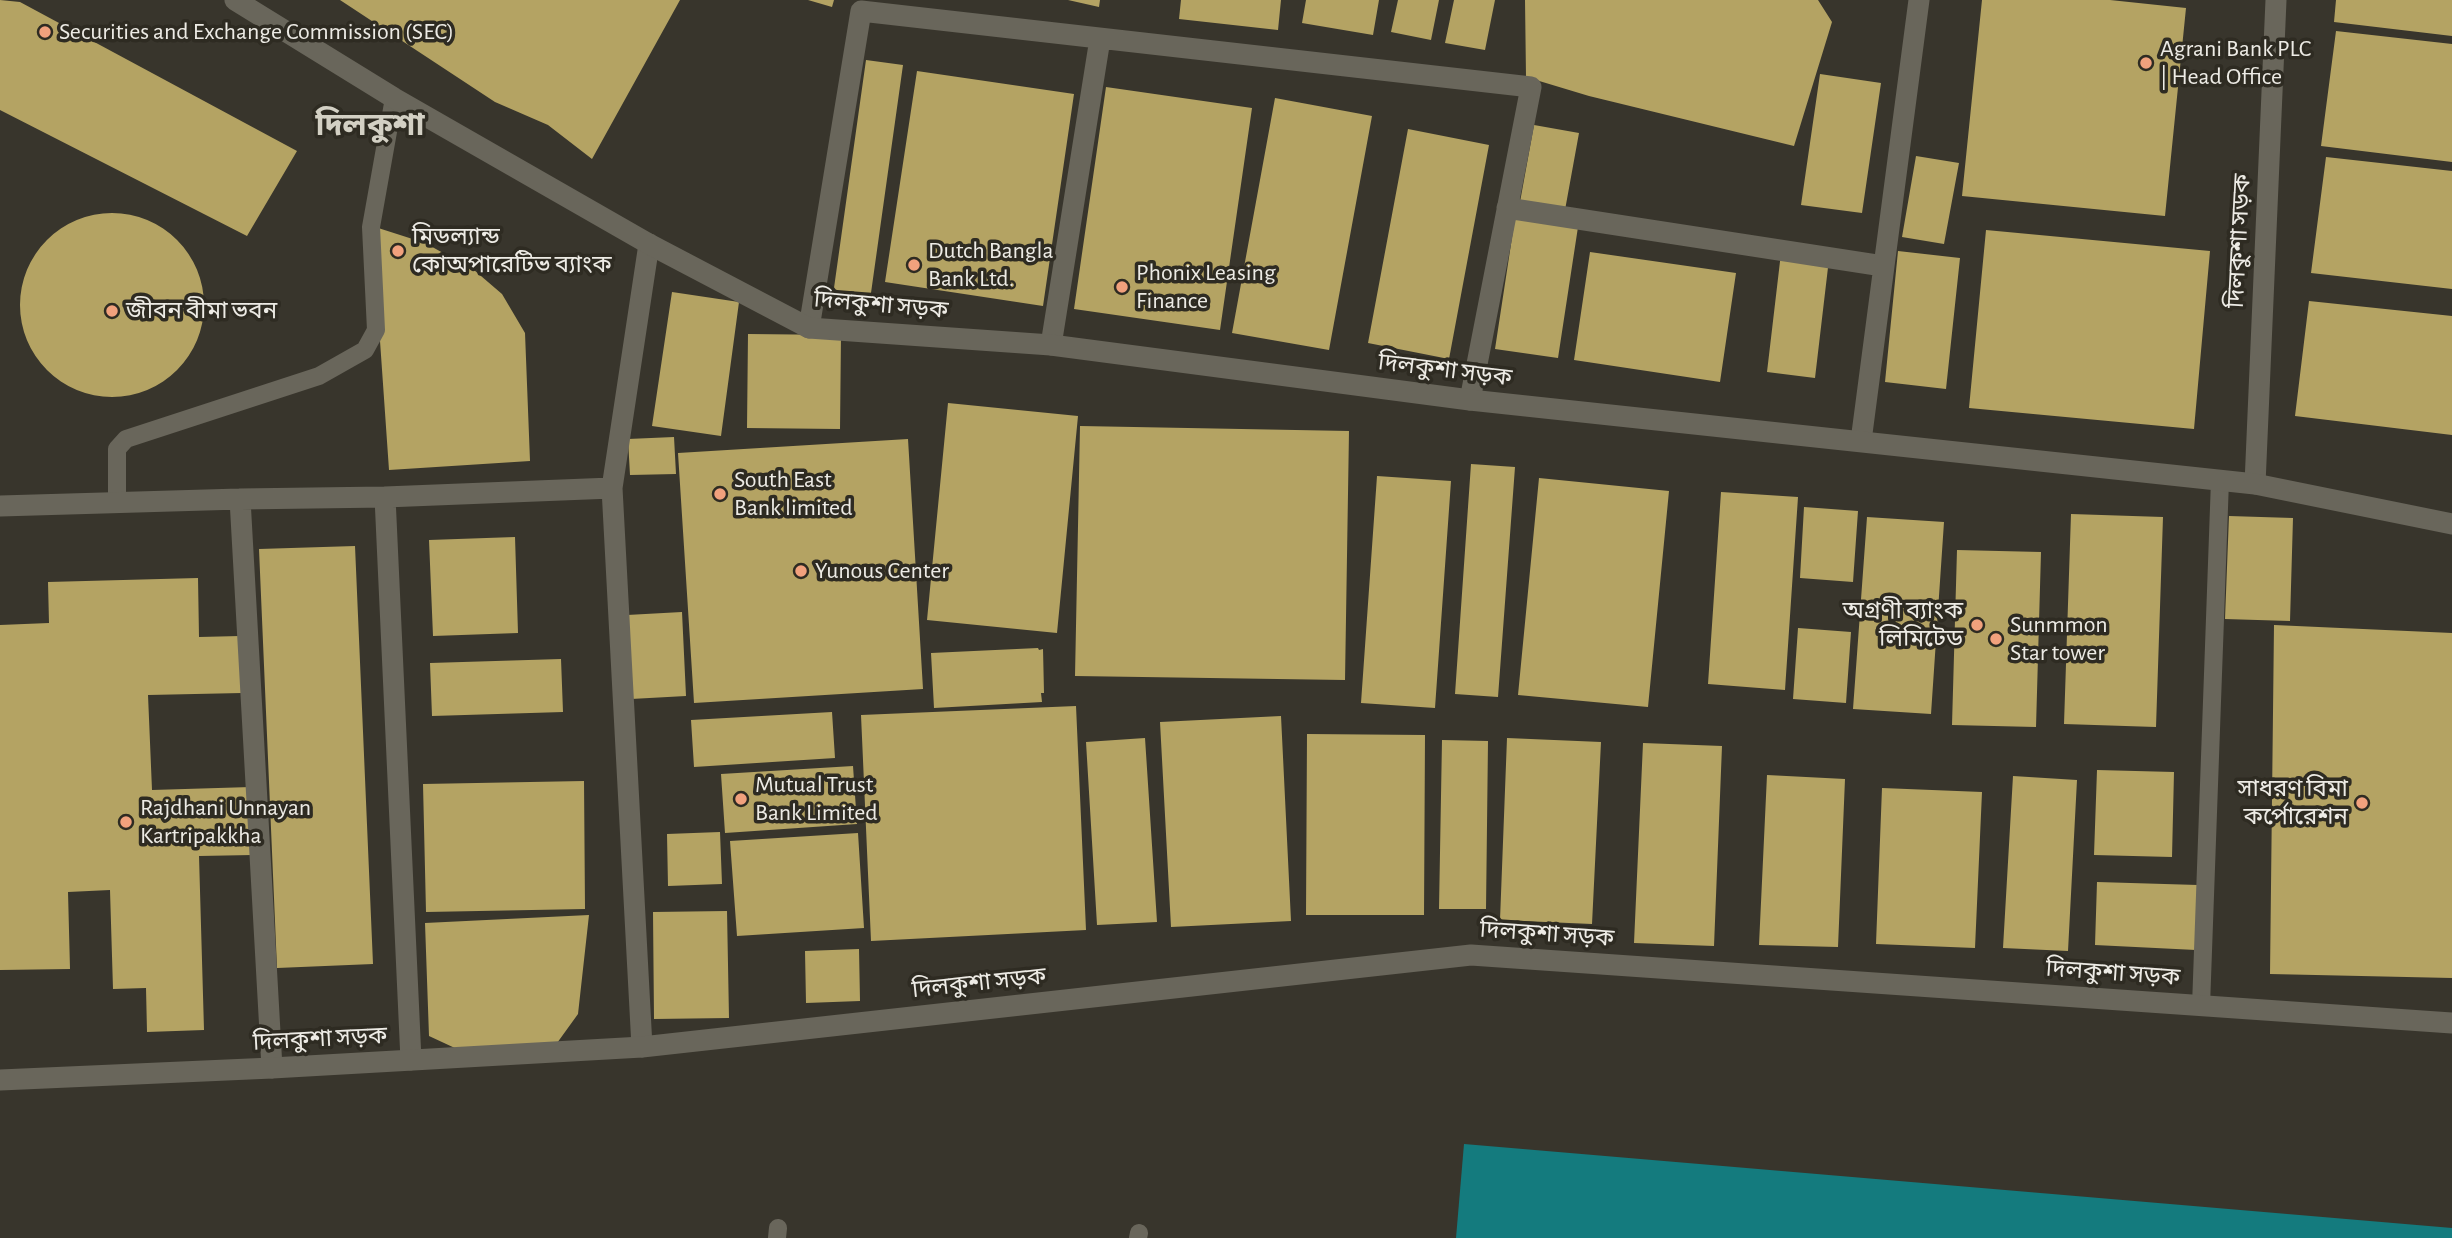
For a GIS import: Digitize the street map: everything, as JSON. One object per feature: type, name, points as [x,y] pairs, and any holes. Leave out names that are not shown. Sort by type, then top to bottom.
[{"type":"street","name":"দিলকুশা সড়ক","points":[[234,0],[394,98],[649,244],[809,328],[1051,345],[1470,400],[2255,484],[2452,524]]},
{"type":"street","points":[[1861,441],[1919,0]]},
{"type":"street","name":"দিলকুশা সড়ক","points":[[2255,484],[2276,0]]},
{"type":"street","points":[[809,328],[861,12],[1531,87],[1470,400]]},
{"type":"street","points":[[1051,345],[1100,39]]},
{"type":"street","points":[[1507,208],[1883,267]]},
{"type":"street","points":[[642,1047],[612,488],[649,244]]},
{"type":"street","points":[[0,506],[385,497],[612,488]]},
{"type":"street","points":[[385,497],[411,1060]]},
{"type":"street","points":[[240,499],[272,1068]]},
{"type":"street","name":"দিলকুশা সড়ক","points":[[0,1080],[642,1047],[1471,955],[2452,1023]]},
{"type":"lane","points":[[117,503],[117,449],[126,439],[319,376],[365,350],[376,330],[371,227],[394,98]]},
{"type":"lane","points":[[2201,1006],[2220,480]]},
{"type":"water","points":[[1464,1144],[2452,1228],[2452,1238],[1456,1238]]},
{"type":"building","points":[[0,0],[20,2],[297,151],[247,236],[0,110]]},
{"type":"building","points":[[340,0],[680,0],[592,159],[548,125],[495,102]]},
{"type":"building","points":[[808,0],[834,0],[832,7]]},
{"type":"building","points":[[1068,0],[1100,0],[1099,7]]},
{"type":"building","points":[[1181,0],[1281,0],[1278,30],[1179,19]]},
{"type":"building","points":[[1306,0],[1379,0],[1373,35],[1302,23]]},
{"type":"building","points":[[1398,0],[1439,0],[1431,40],[1391,32]]},
{"type":"building","points":[[1454,0],[1495,0],[1485,50],[1445,43]]},
{"type":"building","points":[[1525,0],[1818,0],[1832,22],[1794,146],[1589,96],[1526,77]]},
{"type":"building","points":[[1982,0],[2110,0],[2186,8],[2165,216],[1962,196]]},
{"type":"building","points":[[2336,0],[2452,0],[2452,36],[2334,22]]},
{"type":"building","points":[[2336,31],[2452,44],[2452,162],[2321,146]]},
{"type":"building","points":[[866,60],[903,65],[870,300],[833,295]]},
{"type":"building","points":[[917,71],[1074,94],[1043,306],[885,282]]},
{"type":"building","points":[[1820,74],[1881,83],[1862,213],[1801,205]]},
{"type":"building","points":[[1106,87],[1252,108],[1220,330],[1074,309]]},
{"type":"building","points":[[1275,98],[1372,116],[1329,350],[1232,333]]},
{"type":"building","points":[[1534,125],[1579,133],[1565,210],[1520,202]]},
{"type":"building","points":[[1408,129],[1489,145],[1449,359],[1368,343]]},
{"type":"building","points":[[1916,156],[1959,163],[1944,244],[1902,237]]},
{"type":"building","points":[[2326,157],[2452,171],[2452,289],[2311,273]]},
{"type":"building","name":"জীবন বীমা ভবন","points":[[112,213],[147,220],[177,240],[197,270],[204,305],[197,340],[177,370],[147,390],[112,397],[77,390],[47,370],[27,340],[20,305],[27,270],[47,240],[77,220]]},
{"type":"building","points":[[1515,218],[1578,227],[1558,358],[1495,349]]},
{"type":"building","points":[[372,226],[425,243],[474,270],[502,294],[525,333],[530,461],[389,470]]},
{"type":"building","points":[[1986,230],[2210,251],[2194,429],[1969,408]]},
{"type":"building","points":[[1898,251],[1960,258],[1946,389],[1885,382]]},
{"type":"building","points":[[1590,252],[1736,273],[1720,382],[1574,360]]},
{"type":"building","points":[[1781,253],[1829,259],[1815,378],[1767,372]]},
{"type":"building","points":[[672,292],[739,302],[721,436],[652,426]]},
{"type":"building","points":[[2309,301],[2452,316],[2452,435],[2295,416]]},
{"type":"building","points":[[748,334],[841,335],[840,429],[747,428]]},
{"type":"building","points":[[948,403],[1078,416],[1057,633],[927,620]]},
{"type":"building","points":[[1080,426],[1349,431],[1345,680],[1075,676]]},
{"type":"building","points":[[674,437],[676,474],[630,475],[628,439]]},
{"type":"building","name":"Yunous Center","points":[[908,439],[923,689],[694,703],[678,453]]},
{"type":"building","points":[[1471,464],[1515,467],[1498,697],[1455,694]]},
{"type":"building","points":[[1377,476],[1451,481],[1435,708],[1361,703]]},
{"type":"building","points":[[1539,478],[1669,491],[1648,707],[1518,695]]},
{"type":"building","points":[[1721,492],[1798,497],[1785,690],[1708,684]]},
{"type":"building","points":[[1804,507],[1858,511],[1853,582],[1800,578]]},
{"type":"building","points":[[2071,514],[2163,517],[2156,727],[2064,724]]},
{"type":"building","points":[[2229,516],[2293,518],[2290,621],[2225,619]]},
{"type":"building","points":[[1867,517],[1944,522],[1931,714],[1853,709]]},
{"type":"building","points":[[515,537],[518,633],[433,636],[429,540]]},
{"type":"building","points":[[355,546],[373,964],[277,968],[259,549]]},
{"type":"building","name":"Sunmmon Star tower","points":[[1957,550],[2041,552],[2036,727],[1952,725]]},
{"type":"building","name":"Rajdhani Unnayan Kartripakkha","points":[[198,578],[199,637],[240,636],[242,693],[148,695],[152,790],[251,787],[252,855],[199,856],[204,1030],[147,1032],[146,988],[113,989],[110,890],[68,892],[70,969],[0,970],[0,625],[49,623],[48,582]]},
{"type":"building","points":[[682,612],[686,696],[631,699],[627,615]]},
{"type":"building","name":"সাধরণ বিমা কর্পোরেশন","points":[[2274,625],[2452,633],[2452,978],[2270,974]]},
{"type":"building","points":[[1798,628],[1851,632],[1846,703],[1793,699]]},
{"type":"building","points":[[1043,649],[1042,702],[934,708],[931,653]]},
{"type":"building","points":[[561,659],[563,712],[432,716],[430,663]]},
{"type":"building","points":[[1076,706],[1086,930],[871,941],[861,715]]},
{"type":"building","points":[[832,712],[835,758],[694,767],[691,720]]},
{"type":"building","points":[[1281,716],[1291,921],[1171,927],[1160,722]]},
{"type":"building","points":[[1307,734],[1425,735],[1424,915],[1306,915]]},
{"type":"building","points":[[1145,738],[1157,922],[1097,925],[1086,742]]},
{"type":"building","points":[[1507,738],[1601,742],[1592,924],[1500,920]]},
{"type":"building","points":[[1442,740],[1488,741],[1486,909],[1439,909]]},
{"type":"building","points":[[1643,743],[1722,746],[1714,946],[1634,943]]},
{"type":"building","points":[[853,766],[857,824],[725,833],[721,774]]},
{"type":"building","points":[[2097,770],[2174,772],[2172,857],[2094,855]]},
{"type":"building","points":[[1767,775],[1845,779],[1838,947],[1759,945]]},
{"type":"building","points":[[2013,776],[2077,780],[2068,951],[2003,948]]},
{"type":"building","points":[[584,781],[585,909],[426,912],[423,784]]},
{"type":"building","points":[[1882,788],[1982,792],[1975,948],[1876,944]]},
{"type":"building","points":[[720,832],[722,884],[668,886],[667,834]]},
{"type":"building","points":[[858,833],[864,928],[737,936],[730,841]]},
{"type":"building","points":[[2097,882],[2198,885],[2196,950],[2095,945]]},
{"type":"building","points":[[727,911],[729,1018],[654,1019],[653,912]]},
{"type":"building","points":[[589,915],[578,1014],[552,1050],[457,1049],[429,1036],[425,923]]},
{"type":"building","points":[[859,949],[860,1001],[806,1003],[805,951]]},
{"type":"place","name":"Securities and Exchange Commission (SEC)","points":[[45,32]]},
{"type":"place","name":"Agrani Bank PLC | Head Office","points":[[2146,63]]},
{"type":"place","name":"মিডল্যান্ড কোঅপারেটিভ ব্যাংক","points":[[398,251]]},
{"type":"place","name":"Dutch Bangla Bank Ltd.","points":[[914,265]]},
{"type":"place","name":"Phonix Leasing Finance","points":[[1122,287]]},
{"type":"place","name":"জীবন বীমা ভবন","points":[[112,311]]},
{"type":"place","name":"South East Bank limited","points":[[720,494]]},
{"type":"place","name":"Yunous Center","points":[[801,571]]},
{"type":"place","name":"অগ্রণী ব্যাংক লিমিটেড","points":[[1977,625]]},
{"type":"place","name":"Sunmmon Star tower","points":[[1996,639]]},
{"type":"place","name":"Mutual Trust Bank Limited","points":[[741,799]]},
{"type":"place","name":"সাধরণ বিমা কর্পোরেশন","points":[[2362,803]]},
{"type":"place","name":"Rajdhani Unnayan Kartripakkha","points":[[126,822]]},
{"type":"district","name":"দিলকুশা","points":[[370,125]]}]
